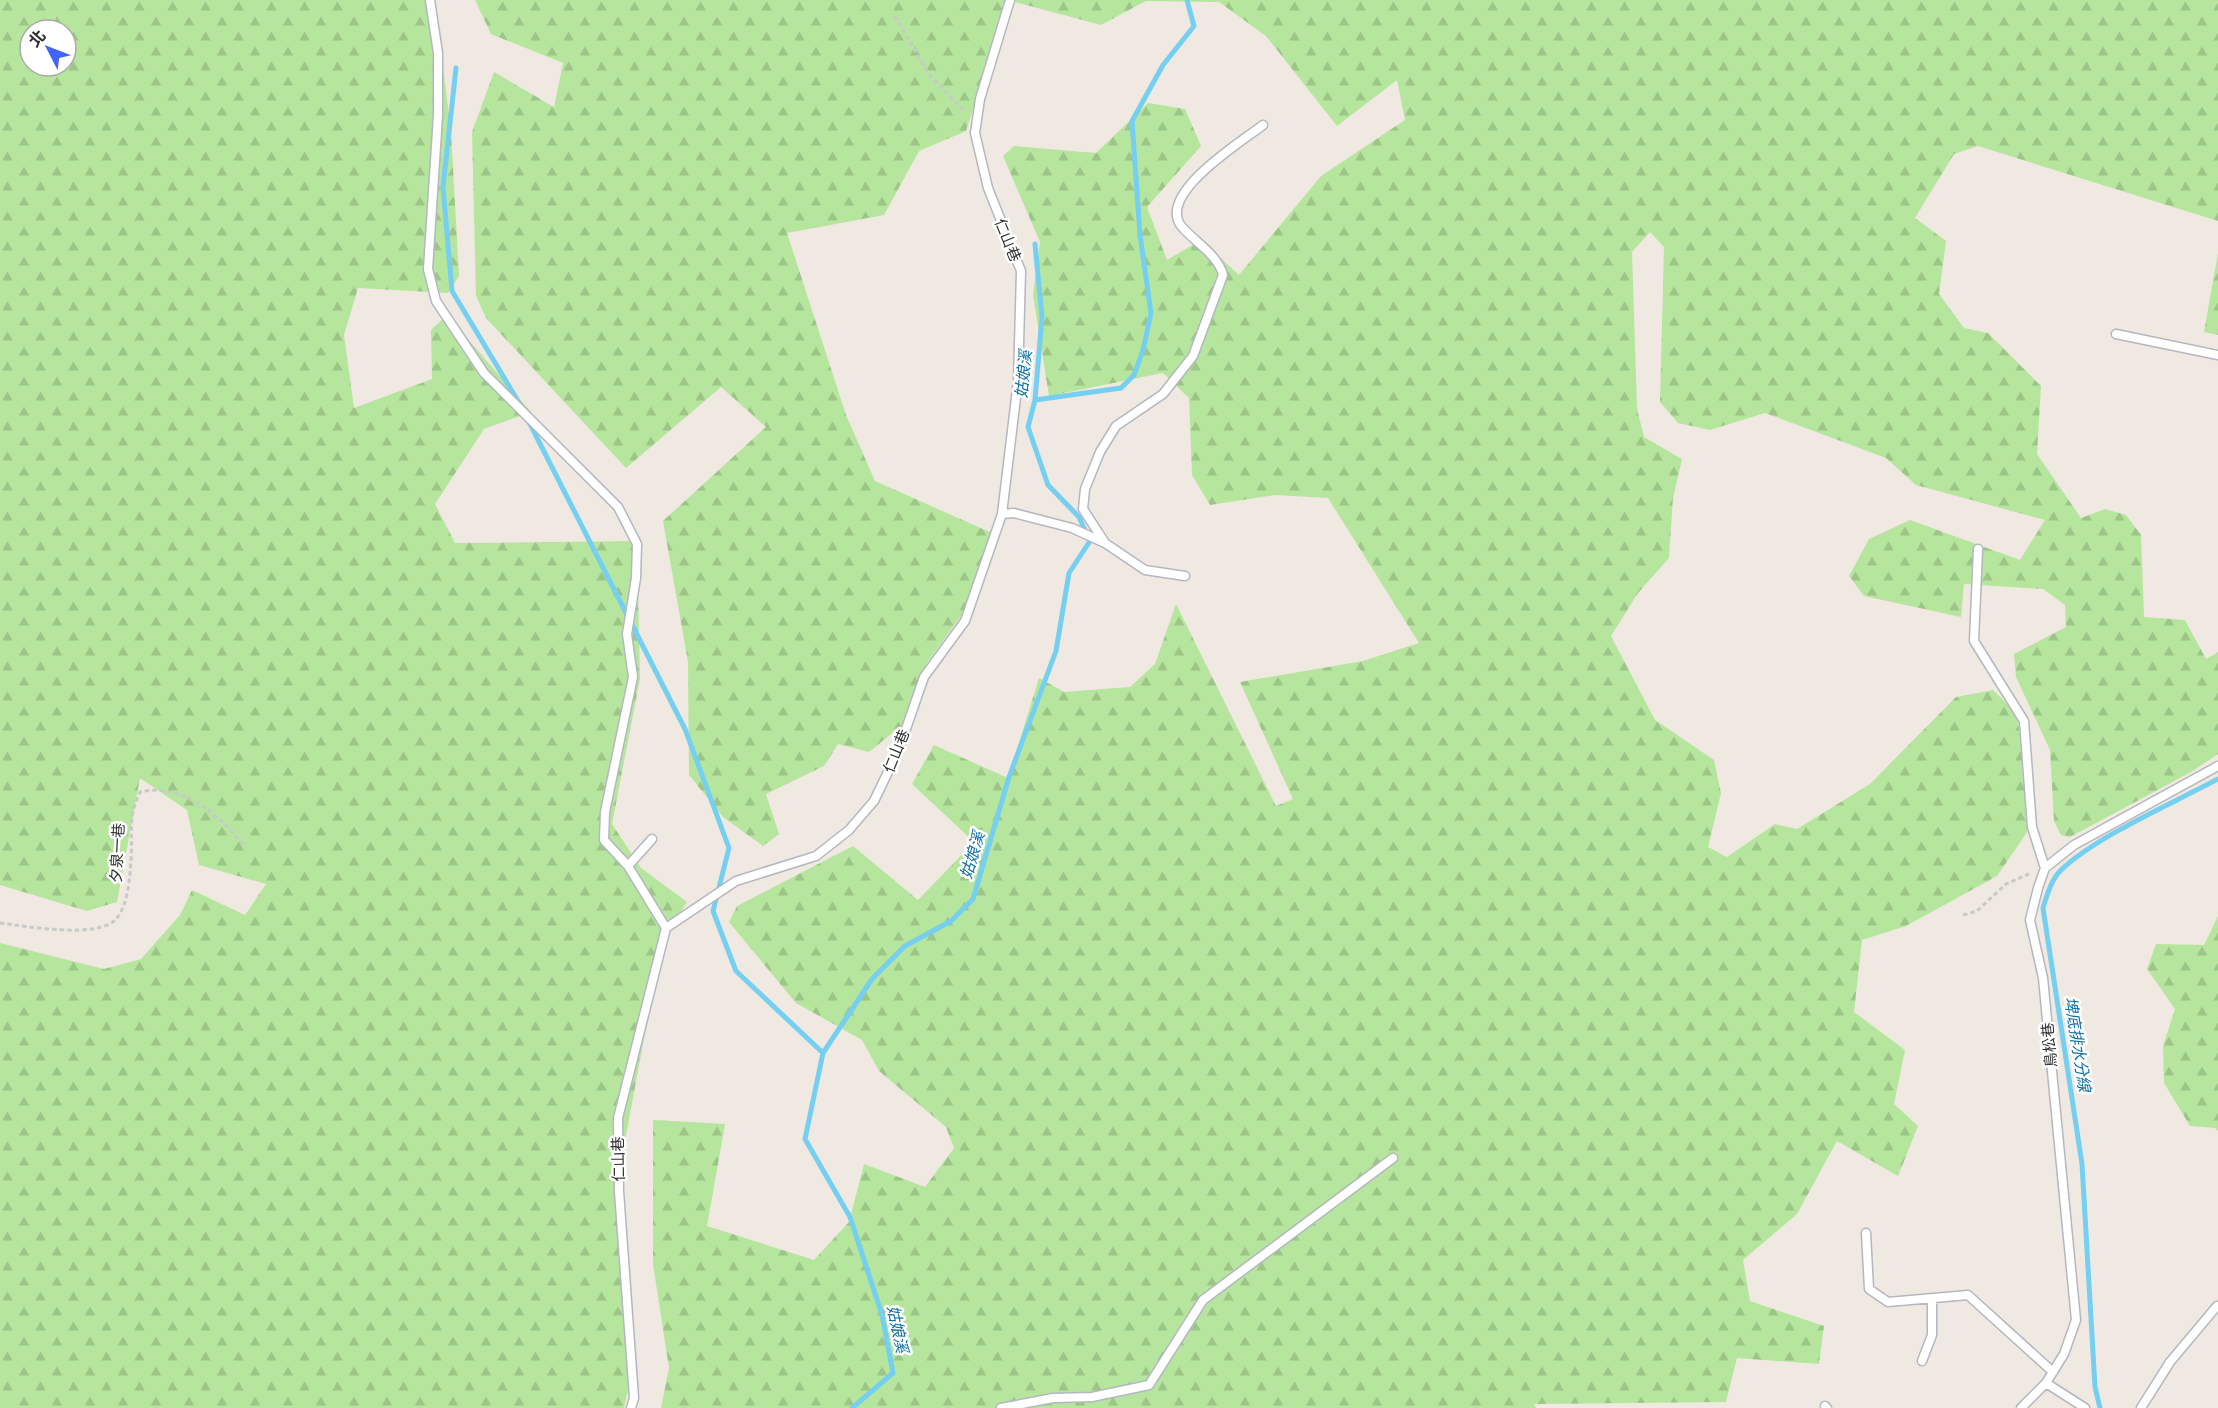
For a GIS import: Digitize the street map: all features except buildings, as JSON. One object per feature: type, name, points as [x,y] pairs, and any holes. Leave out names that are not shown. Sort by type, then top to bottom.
[{"type":"lane","points":[[430,0],[438,53],[438,115],[428,269],[436,301],[484,373],[618,507],[637,544],[636,578],[627,634],[633,677],[605,812],[604,840],[628,866],[666,928]]},
{"type":"lane","name":"仁山巷","points":[[631,1408],[634,1398],[619,1191],[618,1118],[666,928],[736,881],[816,856],[849,830],[874,801],[899,749],[924,677],[965,621],[1002,514],[1018,381],[1021,271],[988,188],[975,133],[980,99],[1010,0]]},
{"type":"lane","points":[[1105,543],[1083,508],[1084,489],[1100,452],[1116,426],[1163,394],[1193,356],[1223,275],[1220,264],[1181,226],[1175,216],[1177,205],[1192,181],[1263,125]]},
{"type":"lane","points":[[2116,334],[2218,355]]},
{"type":"lane","points":[[1002,514],[1014,513],[1072,528],[1105,543],[1145,570],[1185,576]]},
{"type":"lane","points":[[1978,549],[1974,641],[2024,721],[2032,827],[2045,868],[2074,845],[2218,766]]},
{"type":"lane","points":[[628,866],[652,838]]},
{"type":"lane","name":"鳥松巷","points":[[2021,1408],[2046,1383],[2053,1372],[2064,1354],[2076,1320],[2043,978],[2030,920],[2045,868]]},
{"type":"lane","points":[[1001,1408],[1045,1399],[1092,1397],[1149,1385],[1203,1300],[1393,1158]]},
{"type":"lane","points":[[1866,1233],[1869,1289],[1888,1302],[1932,1300],[1968,1295],[2053,1372]]},
{"type":"lane","points":[[1922,1361],[1932,1335],[1932,1300]]},
{"type":"lane","points":[[2141,1408],[2170,1362],[2217,1306]]},
{"type":"lane","points":[[2046,1383],[2085,1408]]},
{"type":"path","points":[[895,16],[928,73],[976,123]]},
{"type":"path","name":"夕泉一巷","points":[[0,923],[48,929],[101,928],[116,919],[124,904],[127,889],[131,859],[129,824],[140,792],[163,789],[206,809],[229,826],[244,846]]},
{"type":"path","points":[[1963,915],[1977,911],[2006,884],[2045,868]]},
{"type":"green space","points":[[0,0],[435,0],[451,132],[459,276],[448,293],[358,288],[344,335],[354,408],[432,379],[431,330],[447,315],[531,412],[484,429],[435,504],[455,543],[637,541],[640,679],[612,824],[641,868],[687,902],[668,931],[654,985],[619,1173],[630,1380],[624,1408],[0,1408],[0,943],[104,969],[141,959],[180,915],[192,890],[245,915],[266,884],[199,865],[187,810],[140,778],[117,902],[87,911],[0,885]]},
{"type":"green space","points":[[475,0],[1008,0],[966,131],[919,151],[884,215],[787,233],[846,415],[875,481],[994,534],[975,597],[926,664],[912,717],[869,752],[838,744],[824,766],[766,794],[779,834],[763,846],[723,817],[689,775],[688,662],[663,521],[766,427],[721,387],[626,468],[486,318],[476,296],[472,132],[494,72],[554,107],[563,63],[491,34]]},
{"type":"green space","points":[[1008,0],[2218,0],[2218,221],[1978,146],[1954,154],[1915,218],[1946,241],[1939,294],[1964,328],[1988,333],[2041,386],[2037,454],[2081,518],[2105,509],[2126,515],[2141,535],[2144,617],[2185,620],[2206,659],[2218,652],[2218,754],[2191,772],[2070,837],[2061,835],[2054,821],[2050,750],[2016,677],[2014,654],[2066,627],[2065,605],[2043,589],[1964,584],[1961,617],[1864,596],[1849,576],[1869,539],[1910,520],[2020,560],[2045,520],[1916,485],[1886,458],[1765,413],[1710,430],[1678,423],[1660,402],[1664,247],[1650,232],[1632,252],[1637,409],[1644,437],[1682,459],[1673,498],[1669,558],[1638,593],[1611,636],[1655,720],[1714,760],[1721,793],[1708,847],[1727,857],[1775,824],[1797,829],[1870,784],[1956,697],[1993,690],[2016,713],[2036,819],[1997,876],[1906,926],[1862,940],[1854,1012],[1905,1050],[1894,1104],[1918,1126],[1898,1176],[1837,1141],[1797,1214],[1743,1260],[1750,1301],[1824,1326],[1819,1364],[1737,1358],[1726,1402],[1534,1404],[1536,1408],[661,1408],[669,1368],[653,1264],[653,1120],[725,1124],[707,1226],[814,1260],[849,1222],[864,1164],[925,1187],[954,1148],[946,1127],[879,1071],[862,1040],[796,1003],[729,922],[737,906],[853,846],[918,900],[974,842],[912,784],[934,745],[1008,778],[1039,678],[1064,692],[1130,687],[1155,664],[1176,604],[1276,806],[1293,799],[1240,682],[1363,661],[1419,643],[1328,498],[1275,495],[1210,505],[1192,475],[1189,398],[1163,373],[1049,396],[1033,295],[1040,242],[1003,156],[1014,146],[1096,153],[1148,103],[1185,109],[1201,146],[1147,207],[1167,260],[1201,240],[1239,275],[1321,176],[1405,120],[1397,80],[1337,126],[1266,36],[1219,2],[1146,1],[1101,25]]},
{"type":"green space","points":[[2218,253],[2218,335],[2204,332]]},
{"type":"green space","points":[[2218,916],[2218,1131],[2215,1128],[2190,1126],[2164,1083],[2163,1046],[2175,1009],[2147,969],[2156,944],[2204,945]]},
{"type":"waterway","points":[[1035,400],[1121,388],[1134,375],[1143,350],[1151,313],[1140,235],[1132,121],[1163,65],[1194,26],[1187,0]]},
{"type":"waterway","points":[[456,68],[443,187],[452,291],[521,406]]},
{"type":"waterway","name":"姑娘溪","points":[[852,1408],[893,1373],[882,1315],[850,1217],[805,1139],[823,1053],[872,979],[905,946],[951,921],[973,899],[1009,777],[1056,651],[1069,573],[1090,541],[1079,517],[1048,485],[1028,427],[1035,400],[1042,317],[1035,244]]},
{"type":"waterway","points":[[528,420],[685,729],[729,848],[713,911],[736,971],[823,1053]]},
{"type":"waterway","name":"埤底排水分線","points":[[2100,1408],[2095,1387],[2082,1164],[2043,908],[2055,878],[2076,857],[2158,809],[2218,779]]}]
